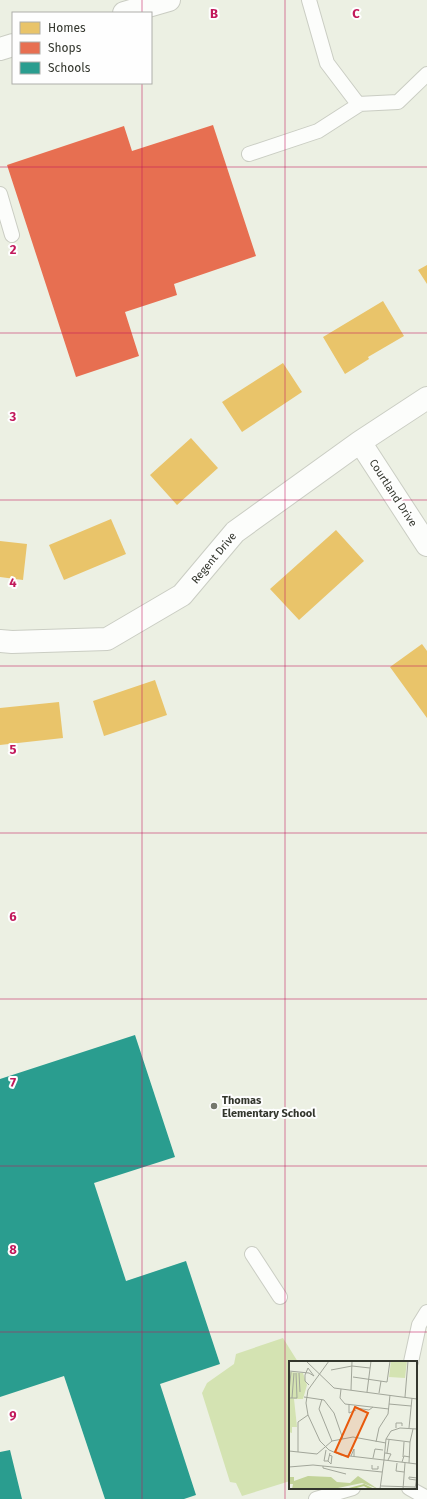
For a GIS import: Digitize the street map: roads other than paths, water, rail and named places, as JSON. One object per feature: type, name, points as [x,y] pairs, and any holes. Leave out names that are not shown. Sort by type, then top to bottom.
[{"type":"main road","points":[[127,12],[169,0]]},
{"type":"main road","points":[[0,49],[12,45]]},
{"type":"main road","name":"Regent Drive","points":[[0,641],[12,642],[107,639],[182,595],[235,532],[360,442],[427,398]]},
{"type":"main road","name":"Courtland Drive","points":[[360,442],[427,545]]},
{"type":"lane","points":[[309,0],[327,63],[358,104],[360,104]]},
{"type":"lane","points":[[249,154],[318,131],[360,104],[398,102],[427,74]]},
{"type":"lane","points":[[0,194],[12,236]]},
{"type":"lane","points":[[252,1254],[280,1297]]},
{"type":"lane","points":[[411,1361],[419,1325],[427,1312]]},
{"type":"lane","points":[[316,1499],[350,1489]]},
{"type":"lane","points":[[411,1489],[427,1498]]},
{"type":"place","name":"Thomas Elementary School","points":[[214,1106]]}]
